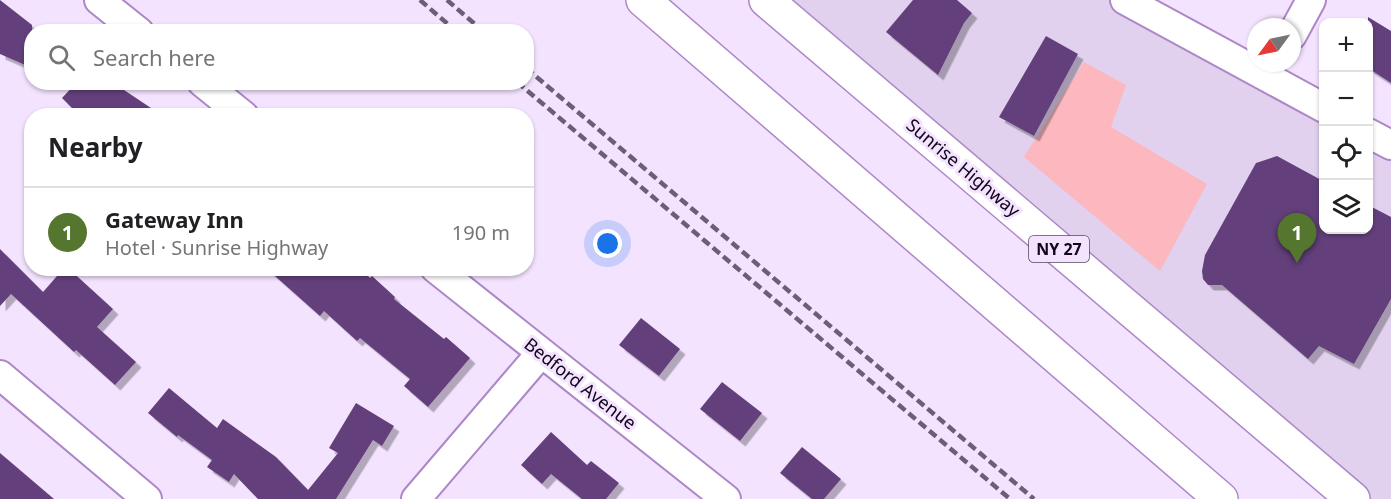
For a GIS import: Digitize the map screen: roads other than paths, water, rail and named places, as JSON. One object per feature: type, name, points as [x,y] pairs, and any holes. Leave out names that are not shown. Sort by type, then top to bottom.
[{"type":"highway","points":[[643,0],[1221,499]]},
{"type":"highway","name":"Sunrise Highway","points":[[766,0],[1353,499]]},
{"type":"street","points":[[99,0],[129,24]]},
{"type":"street","points":[[1125,0],[1247,58]]},
{"type":"street","points":[[1301,18],[1311,0]]},
{"type":"street","points":[[1276,72],[1319,105]]},
{"type":"street","points":[[212,90],[234,108]]},
{"type":"street","points":[[1373,136],[1391,145]]},
{"type":"street","name":"Bedford Avenue","points":[[445,276],[726,499]]},
{"type":"street","points":[[416,499],[541,353]]},
{"type":"street","points":[[0,375],[147,499]]},
{"type":"railway","points":[[420,0],[448,24]]},
{"type":"railway","points":[[447,0],[475,24]]},
{"type":"railway","points":[[534,75],[1034,499]]},
{"type":"railway","points":[[526,90],[1010,499]]},
{"type":"place","name":"Gateway Inn","points":[[1297,263]]}]
